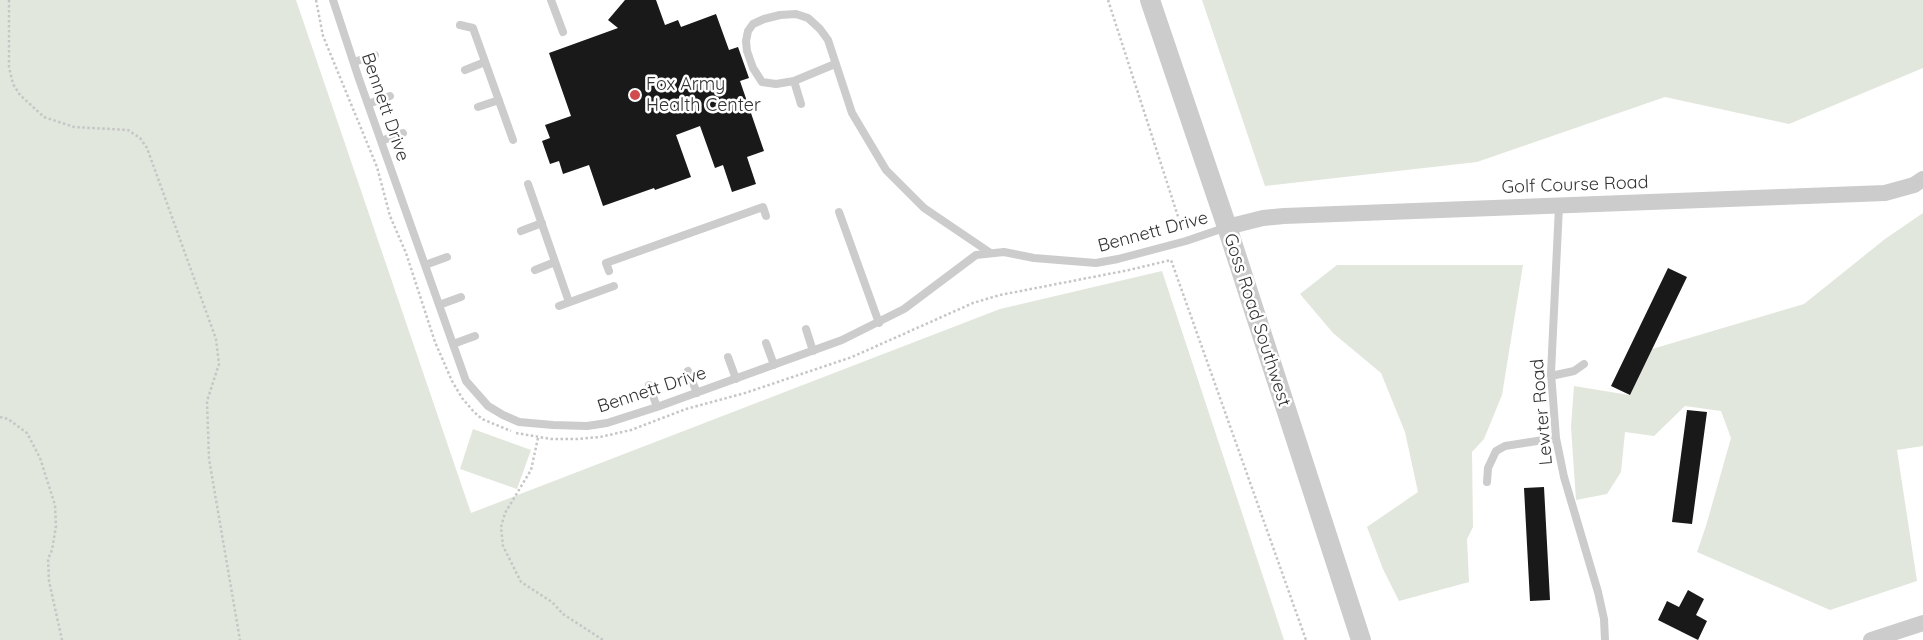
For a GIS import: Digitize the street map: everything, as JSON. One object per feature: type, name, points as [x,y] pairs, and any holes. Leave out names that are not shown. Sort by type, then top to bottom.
[{"type":"street","name":"Goss Road Southwest","points":[[1150,0],[1227,227],[1361,640]]},
{"type":"street","name":"Golf Course Road","points":[[1227,227],[1263,218],[1284,216],[1885,193],[1914,185],[1923,179]]},
{"type":"street","points":[[1871,640],[1923,623]]},
{"type":"lane","name":"Bennett Drive","points":[[334,0],[368,104],[466,381],[488,406],[503,416],[519,422],[587,426],[608,423],[813,351],[842,340],[904,309],[976,254],[1004,252],[1034,258],[1096,263],[1186,241],[1227,227]]},
{"type":"lane","points":[[551,0],[563,32]]},
{"type":"lane","points":[[835,64],[794,81],[776,84],[762,82],[753,68],[746,41],[748,31],[753,24],[780,15],[796,14],[808,18],[820,29],[828,40],[852,112],[886,170],[924,208],[989,252]]},
{"type":"lane","points":[[460,25],[473,28],[513,140]]},
{"type":"lane","points":[[354,62],[375,55]]},
{"type":"lane","points":[[465,70],[485,62]]},
{"type":"lane","points":[[794,81],[801,104]]},
{"type":"lane","points":[[368,104],[390,96]]},
{"type":"lane","points":[[478,107],[499,100]]},
{"type":"lane","points":[[381,141],[403,134]]},
{"type":"lane","points":[[528,184],[569,302]]},
{"type":"lane","name":"Lewter Road","points":[[1559,206],[1551,376],[1556,438],[1564,477],[1602,610],[1605,640]]},
{"type":"lane","points":[[609,271],[606,263],[724,220],[763,207],[766,216]]},
{"type":"lane","points":[[839,212],[879,322]]},
{"type":"lane","points":[[724,220],[727,229]]},
{"type":"lane","points":[[521,231],[542,223]]},
{"type":"lane","points":[[685,235],[688,243]]},
{"type":"lane","points":[[646,249],[649,257]]},
{"type":"lane","points":[[424,265],[446,257]]},
{"type":"lane","points":[[535,270],[555,262]]},
{"type":"lane","points":[[559,306],[614,286]]},
{"type":"lane","points":[[439,305],[461,297]]},
{"type":"lane","points":[[806,328],[813,351]]},
{"type":"lane","points":[[452,344],[475,336]]},
{"type":"lane","points":[[766,343],[774,365]]},
{"type":"lane","points":[[728,357],[736,379]]},
{"type":"lane","points":[[1551,376],[1574,371],[1584,364]]},
{"type":"lane","points":[[688,371],[697,393]]},
{"type":"lane","points":[[649,385],[657,407]]},
{"type":"lane","points":[[1487,482],[1488,468],[1496,451],[1505,446],[1556,438]]},
{"type":"path","points":[[9,0],[9,67],[13,84],[20,94],[44,117],[74,128],[128,130],[140,138],[147,148],[216,339],[219,364],[207,401],[209,459],[240,640]]},
{"type":"path","points":[[1108,0],[1186,241]]},
{"type":"path","points":[[0,417],[8,419],[28,433],[40,458],[55,505],[56,526],[52,550],[48,559],[49,581],[62,640]]},
{"type":"path","points":[[538,438],[531,470],[505,513],[501,526],[503,546],[521,582],[552,602],[563,614],[603,640]]},
{"type":"shaded area","points":[[0,0],[296,0],[471,513],[1000,309],[1162,271],[1284,640],[0,640]]},
{"type":"shaded area","points":[[1202,0],[1923,0],[1923,68],[1789,124],[1665,97],[1477,162],[1265,186]]},
{"type":"shaded area","points":[[1923,213],[1923,446],[1897,450],[1917,581],[1830,610],[1697,552],[1731,438],[1721,411],[1685,406],[1654,436],[1625,432],[1621,472],[1607,494],[1576,500],[1571,427],[1574,386],[1629,395],[1652,349],[1804,304],[1885,239]]},
{"type":"shaded area","points":[[1337,265],[1523,265],[1502,395],[1484,439],[1472,452],[1473,527],[1467,539],[1469,582],[1399,601],[1383,569],[1367,527],[1418,492],[1405,432],[1381,373],[1333,333],[1300,294]]},
{"type":"shaded area","points":[[473,429],[531,450],[517,489],[460,469]]},
{"type":"building","points":[[625,0],[656,0],[665,25],[678,20],[681,27],[716,14],[729,50],[738,47],[749,78],[740,81],[764,151],[747,157],[756,184],[732,192],[723,165],[715,168],[700,126],[676,135],[691,177],[603,206],[589,165],[563,174],[559,161],[550,164],[542,141],[550,138],[545,125],[571,116],[549,53],[618,28],[608,20]]},
{"type":"building","points":[[1668,268],[1687,277],[1630,395],[1611,386]]},
{"type":"building","points":[[1687,410],[1707,412],[1692,524],[1672,522]]},
{"type":"building","points":[[1544,487],[1550,600],[1530,601],[1524,488]]},
{"type":"building","points":[[1688,590],[1704,599],[1696,615],[1707,621],[1698,640],[1658,620],[1667,601],[1679,607]]},
{"type":"place","name":"Fox Army Health Center","points":[[635,95]]}]
